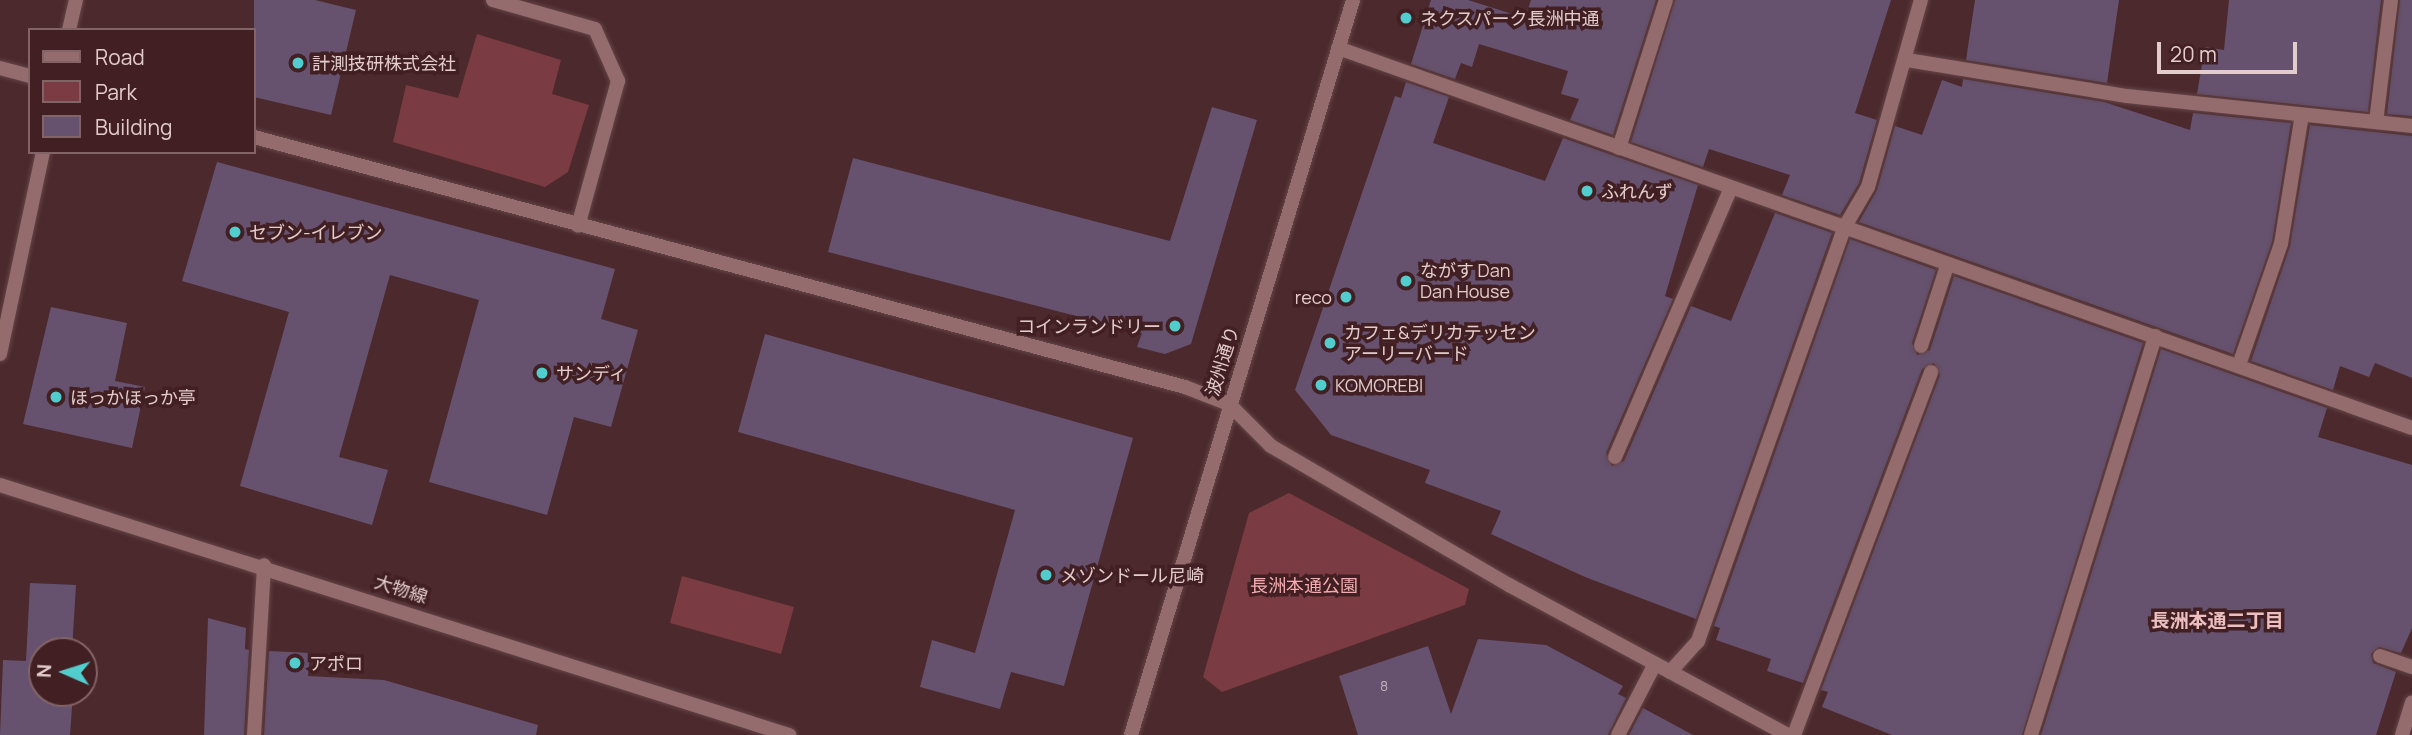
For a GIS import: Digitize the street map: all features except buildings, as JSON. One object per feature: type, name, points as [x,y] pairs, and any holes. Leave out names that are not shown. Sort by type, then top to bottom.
[{"type":"street","points":[[69,28],[76,0]]},
{"type":"street","points":[[493,0],[595,29],[618,81],[578,226]]},
{"type":"street","name":"波州通り","points":[[1131,735],[1353,0]]},
{"type":"street","points":[[1619,148],[1666,0]]},
{"type":"street","points":[[1670,672],[1698,641],[1844,228],[1868,187],[1907,60],[1921,0]]},
{"type":"street","points":[[2376,122],[2391,0]]},
{"type":"street","points":[[1338,48],[1947,266],[2239,365],[2412,428]]},
{"type":"street","points":[[1907,60],[2127,96],[2412,126]]},
{"type":"street","points":[[0,68],[28,75]]},
{"type":"street","points":[[2239,365],[2281,244],[2302,115]]},
{"type":"street","points":[[256,138],[1185,387],[1229,404],[1271,446],[1553,610],[1788,735]]},
{"type":"street","points":[[0,354],[43,154]]},
{"type":"street","points":[[1615,457],[1731,188]]},
{"type":"street","points":[[1922,345],[1947,266]]},
{"type":"street","points":[[2031,735],[2155,336]]},
{"type":"street","points":[[1794,735],[1931,372]]},
{"type":"street","name":"大物線","points":[[0,485],[264,565],[789,735]]},
{"type":"street","points":[[254,735],[264,565]]},
{"type":"street","points":[[2380,656],[2412,667]]},
{"type":"street","points":[[1618,735],[1655,663]]},
{"type":"street","points":[[2402,735],[2412,703]]},
{"type":"green space","points":[[477,34],[561,60],[552,94],[589,105],[568,172],[545,187],[393,142],[406,85],[458,98]]},
{"type":"green space","name":"長洲本通公園","points":[[1289,493],[1469,589],[1465,605],[1222,692],[1203,677],[1249,513]]},
{"type":"green space","points":[[682,576],[794,607],[781,654],[670,623]]},
{"type":"place","name":"ネクスパーク長洲中通","points":[[1406,18]]},
{"type":"place","name":"計測技研株式会社","points":[[298,63]]},
{"type":"place","name":"ふれんず","points":[[1587,191]]},
{"type":"place","name":"セブン-イレブン","points":[[235,232]]},
{"type":"place","name":"ながす Dan Dan House","points":[[1406,281]]},
{"type":"place","name":"reco","points":[[1346,297]]},
{"type":"place","name":"コインランドリー","points":[[1175,326]]},
{"type":"place","name":"カフェ&デリカテッセン アーリーバード","points":[[1330,343]]},
{"type":"place","name":"サンディ","points":[[542,373]]},
{"type":"place","name":"KOMOREBI","points":[[1321,385]]},
{"type":"place","name":"ほっかほっか亭","points":[[56,397]]},
{"type":"place","name":"メゾンドール尼崎","points":[[1046,575]]},
{"type":"place","name":"アポロ","points":[[295,663]]},
{"type":"district","name":"長洲本通二丁目","points":[[2217,621]]}]
